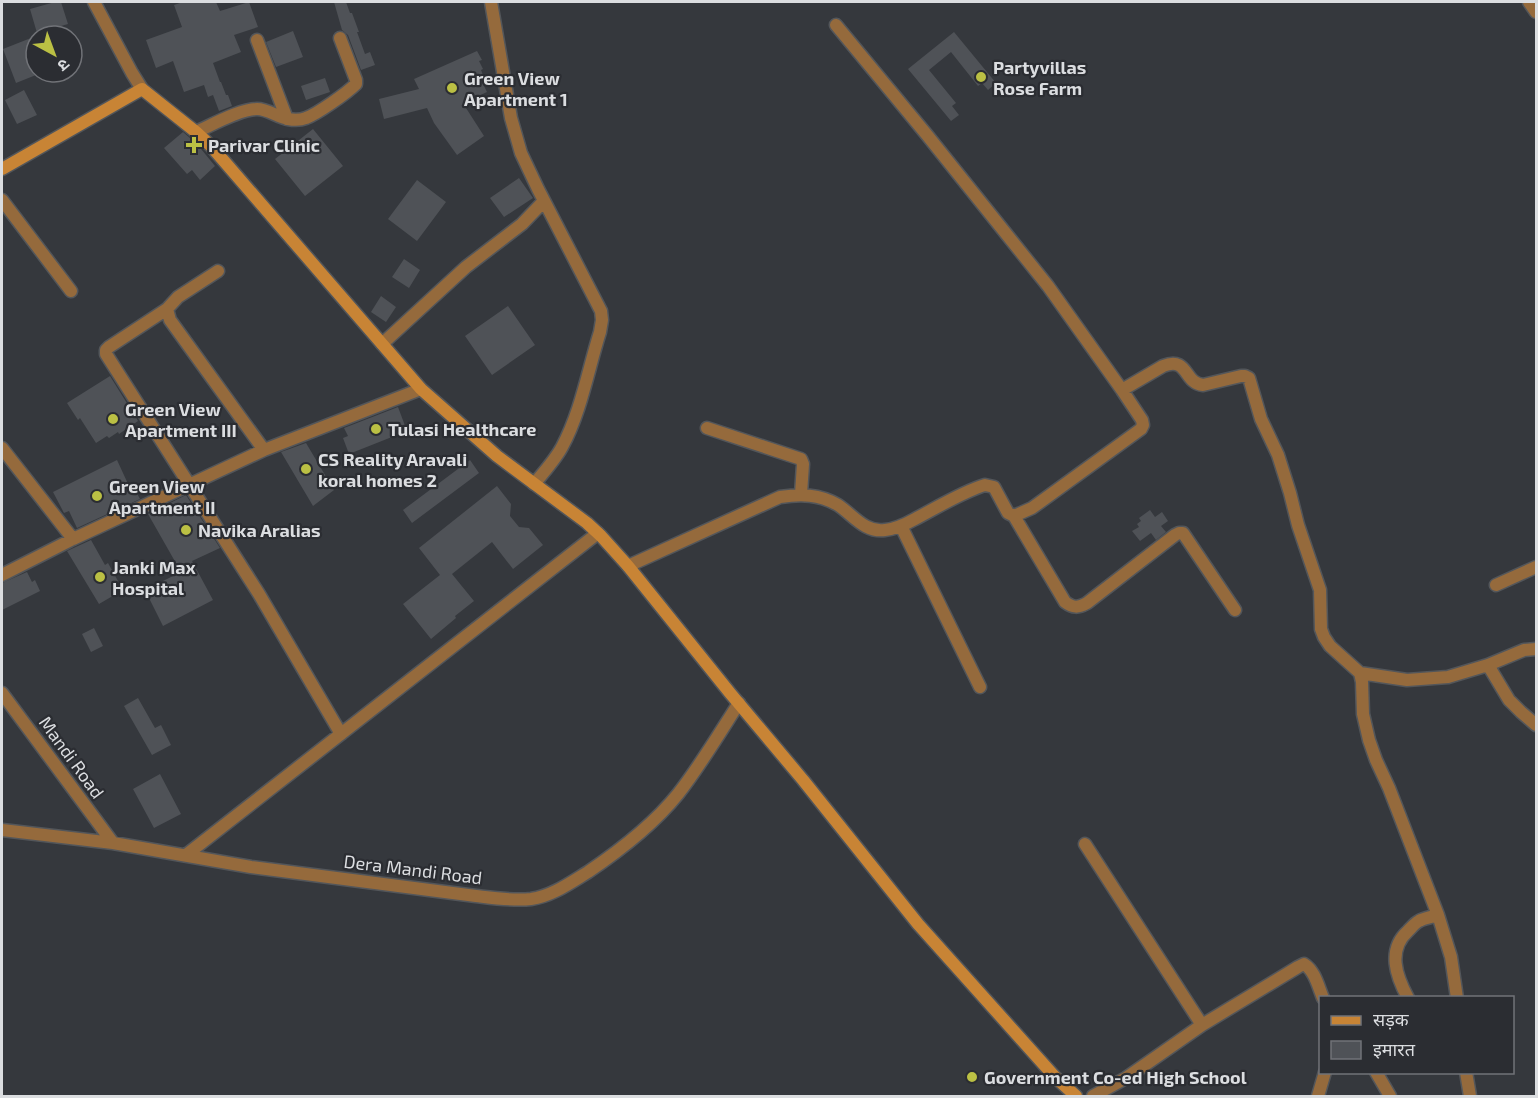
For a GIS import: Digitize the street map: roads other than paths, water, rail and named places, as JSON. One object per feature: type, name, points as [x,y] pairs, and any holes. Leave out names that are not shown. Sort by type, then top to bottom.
[{"type":"street","points":[[94,2],[142,89],[211,146],[421,389],[497,456],[598,533],[628,566],[918,924],[1055,1077],[1076,1096]]},
{"type":"street","points":[[491,2],[514,128],[521,153],[599,304],[602,320],[572,423],[562,447],[534,484]]},
{"type":"street","points":[[1529,2],[1536,12]]},
{"type":"street","points":[[836,26],[927,135],[1041,278],[1142,420],[1141,429],[1032,508],[1014,516]]},
{"type":"street","points":[[196,132],[243,112],[257,109],[287,119],[307,118],[325,107],[356,84],[340,38]]},
{"type":"street","points":[[257,40],[287,119]]},
{"type":"street","points":[[2,169],[142,89]]},
{"type":"street","points":[[2,200],[71,291]]},
{"type":"street","points":[[382,344],[466,267],[522,224],[544,201]]},
{"type":"street","points":[[218,271],[178,297],[167,309],[109,347],[106,354],[259,594],[341,734]]},
{"type":"street","points":[[167,309],[170,320],[264,450]]},
{"type":"street","points":[[1122,390],[1170,363],[1181,366],[1198,385],[1241,376],[1249,378],[1261,419],[1278,455],[1320,590],[1321,629],[1324,637],[1330,646],[1360,673],[1407,680],[1448,677],[1488,665],[1524,650],[1536,649]]},
{"type":"street","points":[[2,575],[73,539],[264,450],[421,389]]},
{"type":"street","points":[[707,428],[801,459],[803,464],[801,494]]},
{"type":"street","points":[[2,448],[73,539]]},
{"type":"street","points":[[628,566],[780,497],[801,494],[817,496],[837,505],[861,525],[884,531],[901,526],[985,484],[994,487],[1065,602],[1071,606],[1079,607],[1087,603],[1175,535],[1183,533],[1235,610]]},
{"type":"street","points":[[901,526],[980,687]]},
{"type":"street","points":[[186,855],[598,533]]},
{"type":"street","points":[[1496,585],[1536,567]]},
{"type":"street","points":[[1488,665],[1509,700],[1536,724]]},
{"type":"street","points":[[1360,673],[1363,714],[1369,740],[1438,915],[1458,996]]},
{"type":"street","name":"Mandi Road","points":[[2,693],[112,843]]},
{"type":"street","name":"Dera Mandi Road","points":[[2,830],[112,843],[251,867],[502,899],[530,899],[548,895],[569,884],[612,856],[653,820],[676,796],[739,704]]},
{"type":"street","points":[[1085,844],[1202,1025]]},
{"type":"street","points":[[1407,996],[1399,980],[1396,947],[1403,936],[1419,921],[1438,915]]},
{"type":"street","points":[[1092,1096],[1126,1078],[1202,1025],[1304,964],[1312,972],[1322,996]]},
{"type":"street","points":[[1318,1096],[1325,1074]]},
{"type":"street","points":[[1377,1074],[1390,1096]]},
{"type":"street","points":[[1465,1076],[1470,1096]]},
{"type":"place","name":"Partyvillas Rose Farm","points":[[981,77]]},
{"type":"place","name":"Green View Apartment 1","points":[[452,88]]},
{"type":"place","name":"Parivar Clinic","points":[[194,145]]},
{"type":"place","name":"Green View Apartment III","points":[[113,419]]},
{"type":"place","name":"Tulasi Healthcare","points":[[376,429]]},
{"type":"place","name":"CS Reality Aravali koral homes 2","points":[[306,469]]},
{"type":"place","name":"Green View Apartment II","points":[[97,496]]},
{"type":"place","name":"Navika Aralias","points":[[186,530]]},
{"type":"place","name":"Janki Max Hospital","points":[[100,577]]},
{"type":"place","name":"Government Co-ed High School","points":[[972,1077]]}]
